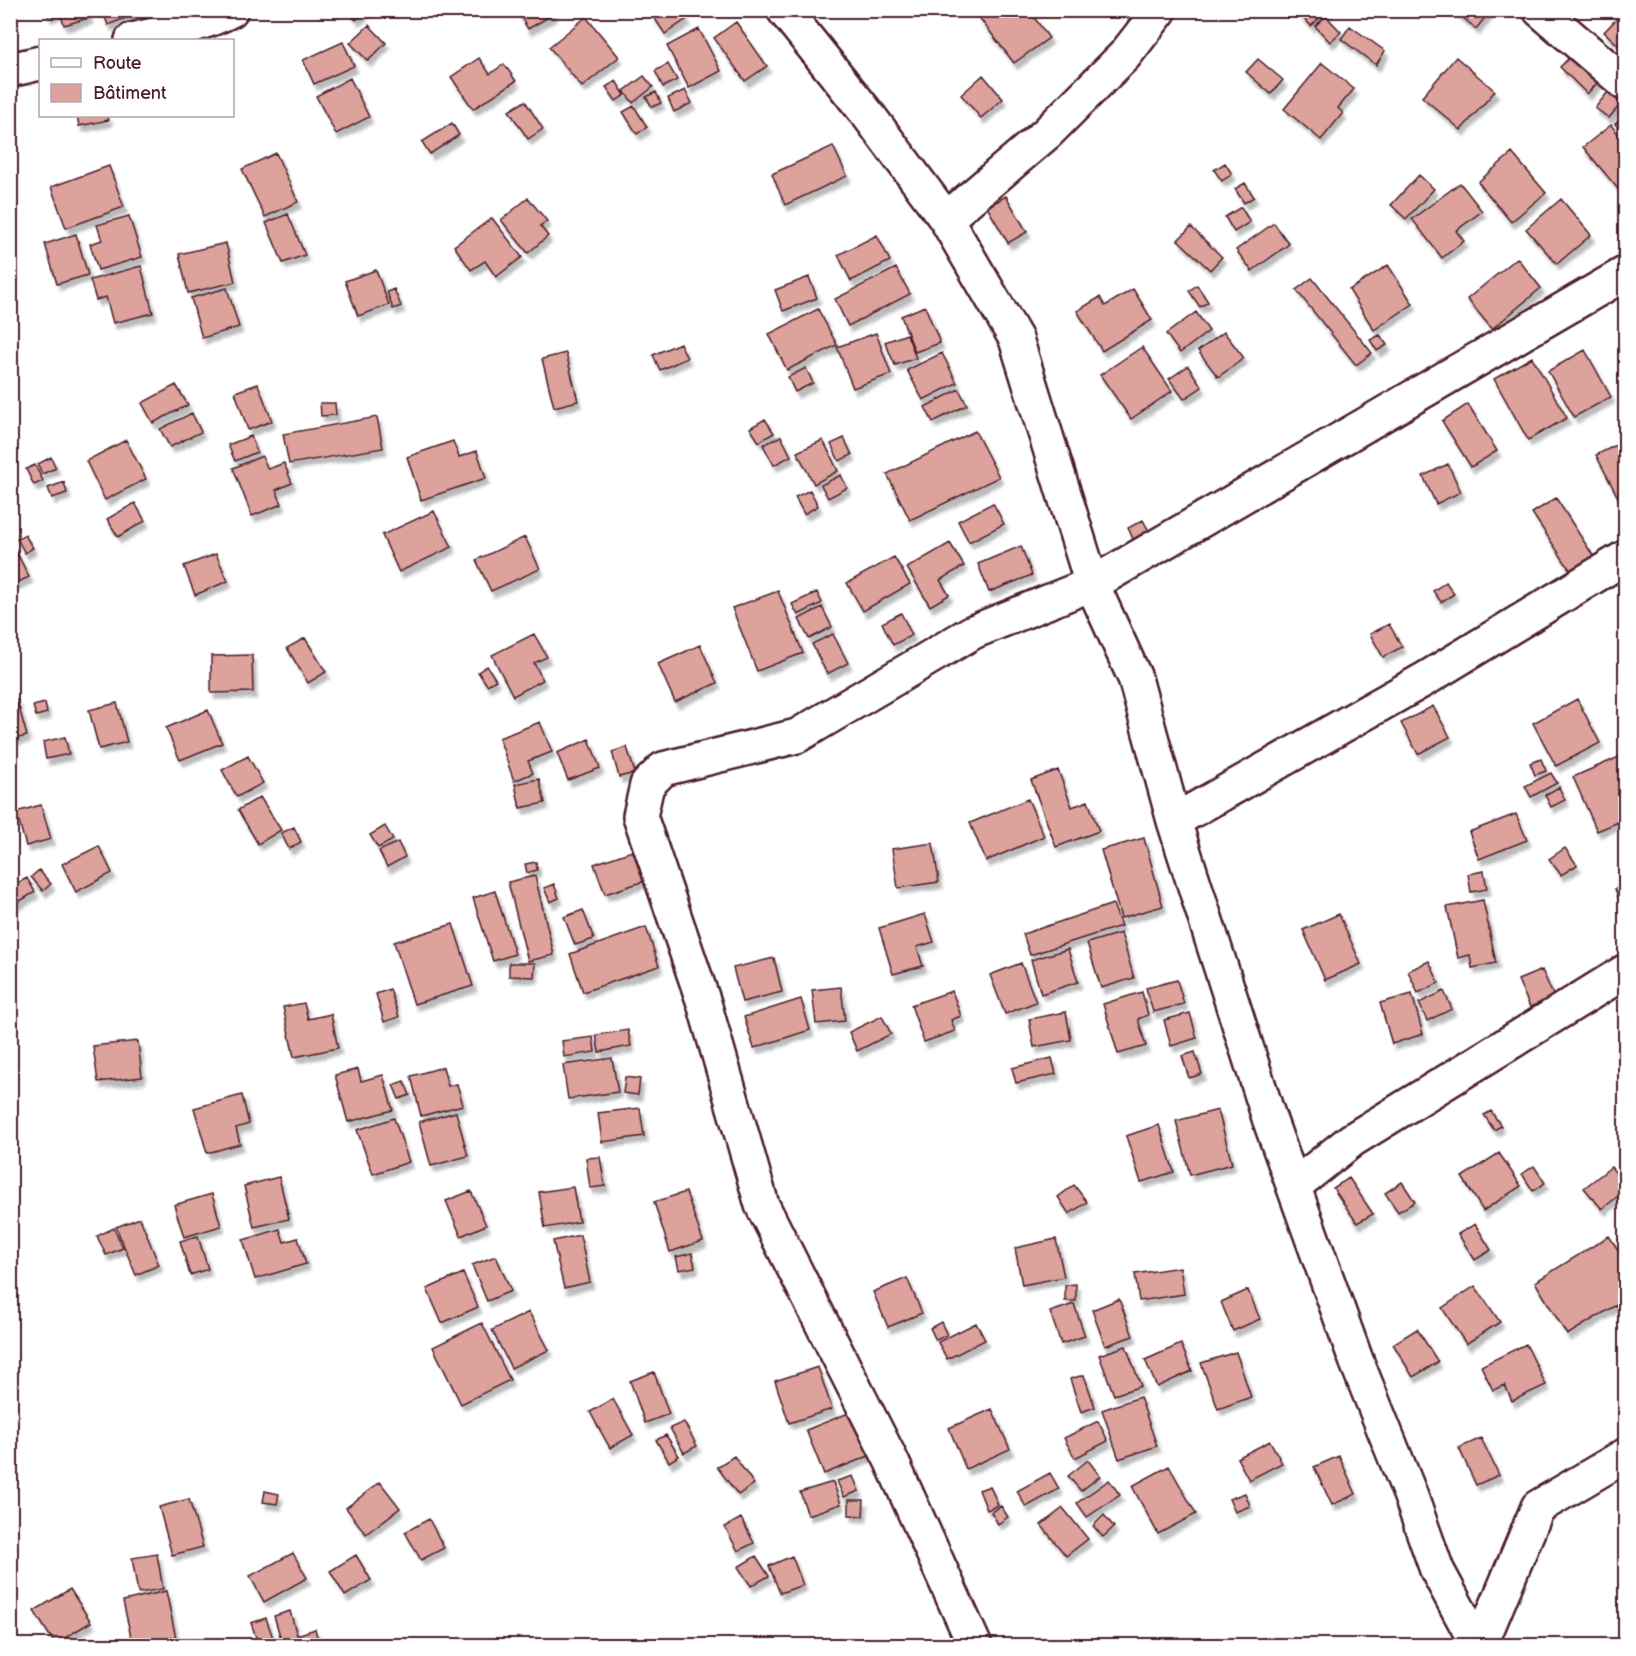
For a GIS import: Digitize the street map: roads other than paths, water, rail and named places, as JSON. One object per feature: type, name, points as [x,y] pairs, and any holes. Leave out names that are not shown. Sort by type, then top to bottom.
[{"type":"street","points":[[136,39],[186,27],[215,18],[231,10]]},
{"type":"street","points":[[784,10],[869,116],[946,219],[1016,339],[1092,584],[1135,678],[1174,821],[1270,1121],[1356,1360],[1410,1494],[1437,1570],[1479,1646]]},
{"type":"street","points":[[946,219],[1047,132],[1125,55],[1160,10]]},
{"type":"street","points":[[1540,10],[1626,84]]},
{"type":"street","points":[[10,70],[39,63]]},
{"type":"street","points":[[975,1646],[891,1460],[762,1205],[705,1004],[640,816],[647,785],[663,769],[797,736],[974,632],[1092,584],[1626,273]]},
{"type":"street","points":[[1174,821],[1427,678],[1626,557]]},
{"type":"street","points":[[1294,1186],[1352,1140],[1626,970]]},
{"type":"street","points":[[1479,1646],[1538,1507],[1626,1455]]}]
